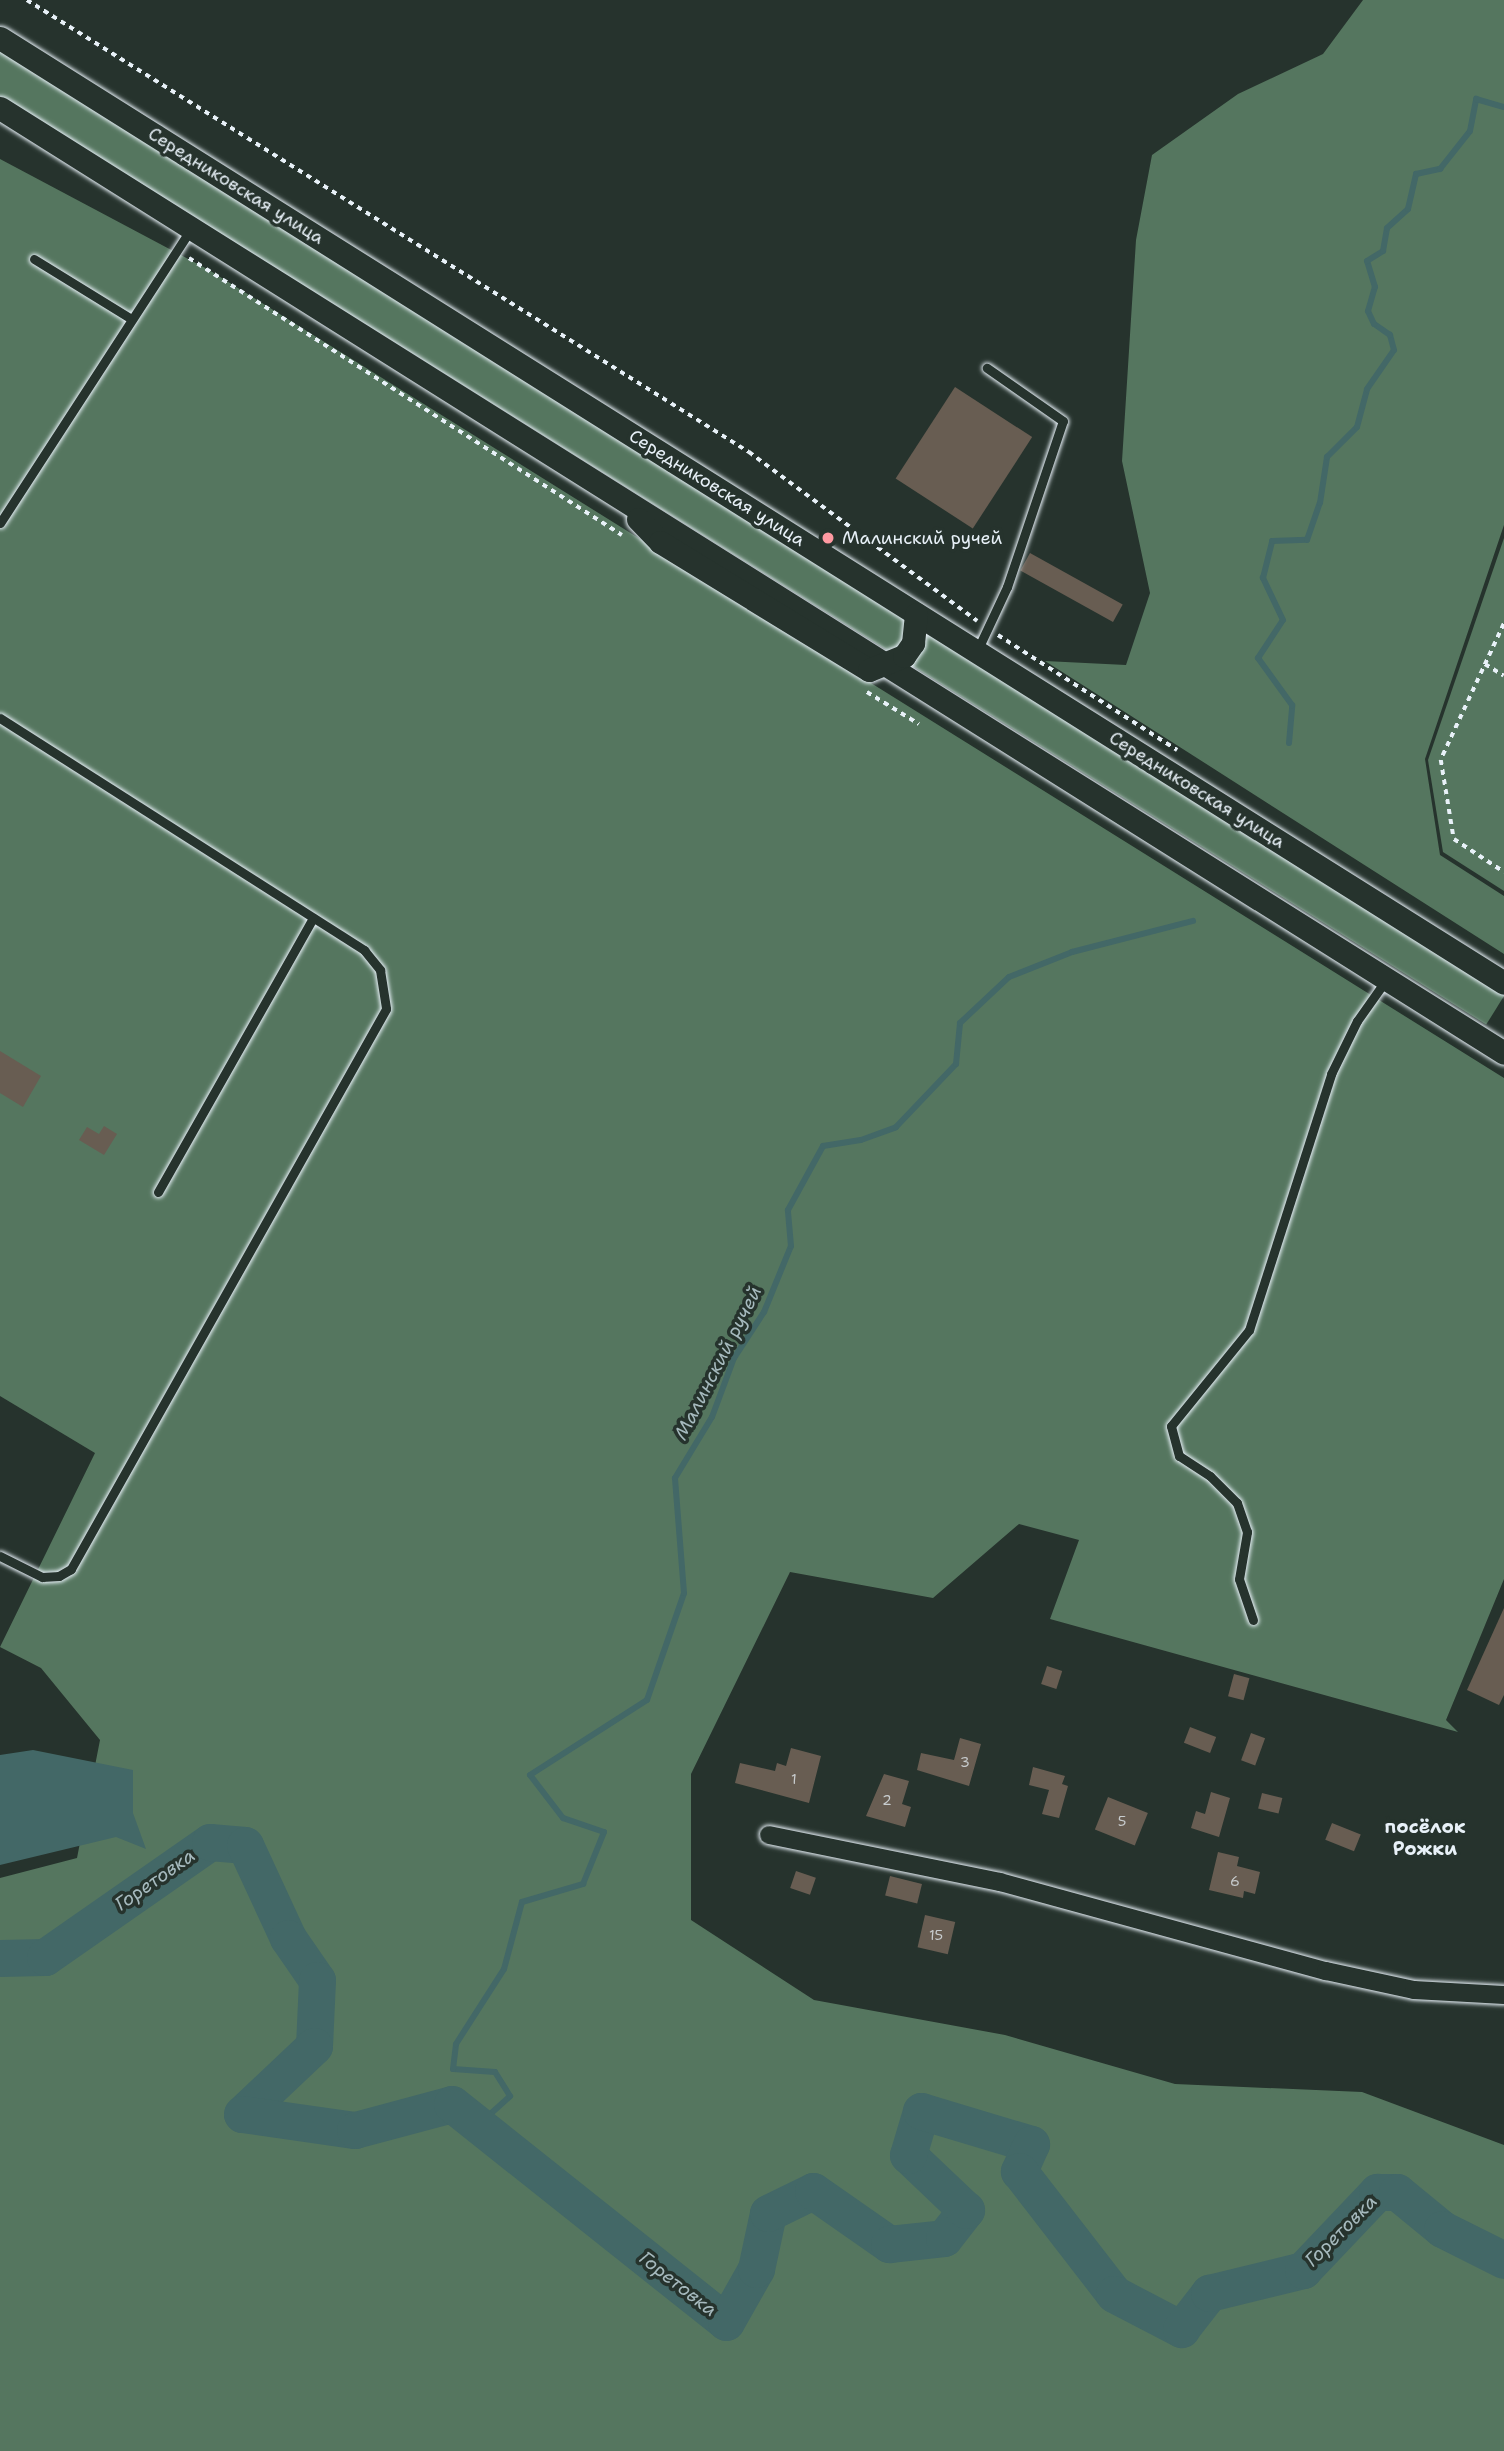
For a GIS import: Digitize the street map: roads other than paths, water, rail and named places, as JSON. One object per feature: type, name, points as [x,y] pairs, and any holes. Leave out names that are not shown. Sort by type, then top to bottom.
[{"type":"street","name":"Середниковская улица","points":[[0,38],[1504,983]]},
{"type":"street","points":[[0,108],[1504,1053]]},
{"type":"street","points":[[888,666],[904,656],[913,643],[916,614]]},
{"type":"street","points":[[769,1835],[1000,1882],[1326,1971],[1413,1990],[1504,1995]]},
{"type":"lane","points":[[0,523],[130,318],[191,229]]},
{"type":"lane","points":[[34,259],[130,318]]},
{"type":"lane","points":[[977,652],[1007,587],[1063,421],[987,368]]},
{"type":"lane","points":[[0,718],[364,950],[380,970],[386,1009],[71,1569],[58,1576],[42,1577],[0,1556]]},
{"type":"lane","points":[[158,1192],[313,918]]},
{"type":"lane","points":[[1253,1620],[1238,1579],[1247,1532],[1237,1503],[1210,1476],[1179,1456],[1171,1426],[1249,1330],[1332,1074],[1357,1021],[1387,979]]},
{"type":"water","points":[[33,1750],[133,1770],[133,1813],[146,1849],[116,1837],[0,1865],[0,1755]]},
{"type":"waterway","name":"Малинский ручей","points":[[1289,743],[1292,705],[1258,658],[1283,620],[1263,578],[1272,541],[1307,540],[1320,503],[1327,457],[1357,427],[1367,389],[1394,350],[1390,335],[1374,324],[1368,311],[1375,287],[1367,261],[1383,251],[1387,228],[1408,209],[1416,174],[1440,169],[1470,131],[1476,99],[1504,107]]},
{"type":"waterway","name":"Малинский ручей","points":[[482,2128],[487,2117],[510,2096],[495,2072],[453,2069],[456,2044],[504,1969],[522,1902],[583,1884],[604,1832],[563,1818],[530,1775],[647,1700],[684,1593],[675,1478],[712,1417],[734,1358],[764,1312],[791,1246],[788,1210],[823,1146],[861,1140],[896,1127],[956,1064],[960,1023],[1009,977],[1072,952],[1193,921]]},
{"type":"waterway","name":"Горетовка","points":[[0,1958],[45,1957],[210,1842],[245,1845],[288,1938],[317,1980],[314,2046],[242,2114],[355,2130],[452,2104],[726,2322],[756,2269],[768,2213],[813,2191],[889,2244],[944,2238],[966,2210],[908,2155],[921,2111],[1031,2144],[1019,2171],[1114,2294],[1181,2329],[1209,2293],[1303,2270],[1377,2192],[1397,2192],[1442,2229],[1504,2260]]},
{"type":"place","name":"Малинский ручей","points":[[828,538]]},
{"type":"district","name":"посёлок Рожки","points":[[1425,1838]]}]
